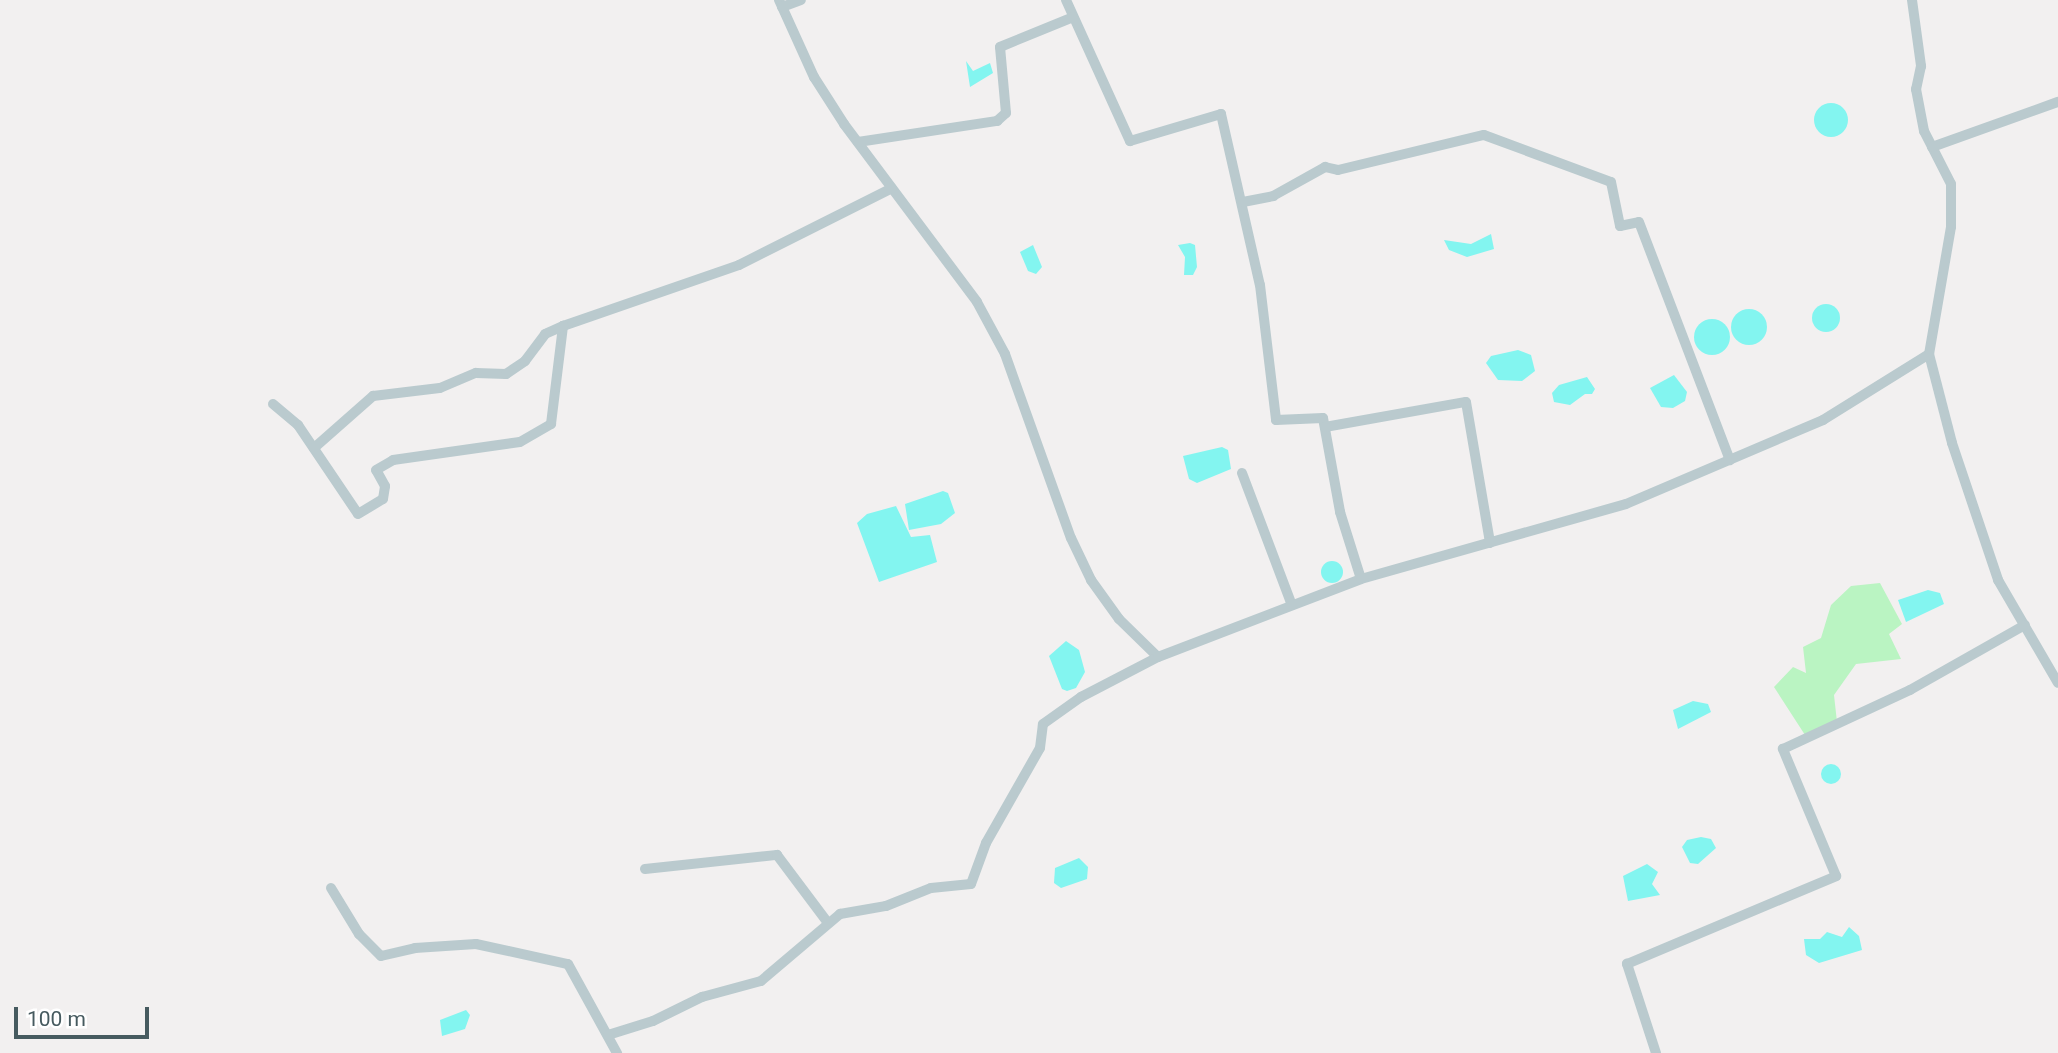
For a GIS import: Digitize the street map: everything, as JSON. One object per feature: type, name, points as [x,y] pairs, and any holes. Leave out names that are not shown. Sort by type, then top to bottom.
[{"type":"street","points":[[801,0],[780,3],[814,77],[858,142],[977,302],[1005,354],[1071,538],[1091,580],[1119,619],[1158,657]]},
{"type":"street","points":[[1066,0],[1130,141],[1221,114],[1243,202],[1247,241],[1260,285],[1276,420],[1323,418],[1340,512],[1361,579]]},
{"type":"street","points":[[1912,0],[1921,66],[1916,89],[1932,147],[1951,184],[1951,227],[1929,354],[1952,443],[1998,580],[2058,682]]},
{"type":"street","points":[[858,142],[997,121],[1006,113],[1000,47],[1073,17]]},
{"type":"street","points":[[1932,147],[2058,102]]},
{"type":"street","points":[[1243,202],[1273,196],[1325,167],[1338,170],[1484,135],[1611,182],[1620,226],[1639,222],[1730,460]]},
{"type":"street","points":[[314,448],[373,396],[440,388],[476,373],[506,374],[525,361],[545,334],[739,265],[892,188]]},
{"type":"street","points":[[273,404],[298,425],[358,514],[383,499],[385,486],[376,470],[393,460],[520,443],[551,424],[563,326]]},
{"type":"street","points":[[608,1035],[653,1021],[702,997],[761,981],[803,949],[840,914],[886,906],[931,888],[971,884],[986,843],[1040,747],[1043,724],[1081,697],[1158,657],[1361,579],[1626,504],[1823,420],[1929,354]]},
{"type":"street","points":[[1325,427],[1466,402],[1490,542]]},
{"type":"street","points":[[1242,473],[1292,606]]},
{"type":"street","points":[[1656,1053],[1627,964],[1836,876],[1783,749],[1910,690],[2025,625]]},
{"type":"street","points":[[645,869],[777,855],[828,923]]},
{"type":"street","points":[[331,888],[359,934],[382,957],[415,947],[476,944],[568,964],[617,1053]]},
{"type":"green space","points":[[1880,583],[1902,624],[1889,634],[1901,659],[1856,664],[1834,695],[1837,722],[1805,735],[1774,687],[1793,667],[1806,673],[1803,647],[1821,638],[1831,605],[1851,586]]},
{"type":"water","points":[[966,61],[973,71],[990,63],[993,73],[970,87]]},
{"type":"water","points":[[1831,103],[1843,108],[1848,120],[1843,132],[1831,137],[1819,132],[1814,120],[1819,108]]},
{"type":"water","points":[[1491,234],[1494,249],[1467,257],[1449,250],[1444,240],[1471,244]]},
{"type":"water","points":[[1033,245],[1042,267],[1036,274],[1028,271],[1020,252]]},
{"type":"water","points":[[1178,245],[1195,245],[1197,267],[1193,275],[1184,275],[1185,257]]},
{"type":"water","points":[[1826,304],[1836,308],[1840,318],[1836,328],[1826,332],[1816,328],[1812,318],[1816,308]]},
{"type":"water","points":[[1749,309],[1762,314],[1767,327],[1762,340],[1749,345],[1736,340],[1731,327],[1736,314]]},
{"type":"water","points":[[1712,319],[1725,324],[1730,337],[1725,350],[1712,355],[1699,350],[1694,337],[1699,324]]},
{"type":"water","points":[[1518,350],[1531,355],[1535,371],[1522,381],[1498,380],[1486,363],[1491,356]]},
{"type":"water","points":[[1674,375],[1687,392],[1685,401],[1673,408],[1661,407],[1650,388]]},
{"type":"water","points":[[1587,377],[1595,389],[1592,394],[1585,394],[1570,405],[1554,402],[1552,393],[1559,385]]},
{"type":"water","points":[[1222,447],[1228,450],[1231,469],[1197,483],[1189,479],[1183,456]]},
{"type":"water","points":[[943,491],[948,493],[955,513],[941,524],[909,530],[905,504]]},
{"type":"water","points":[[896,506],[911,537],[930,535],[937,562],[879,582],[857,523],[867,514]]},
{"type":"water","points":[[1332,561],[1340,564],[1343,572],[1340,580],[1332,583],[1324,580],[1321,572],[1324,564]]},
{"type":"water","points":[[1928,590],[1940,593],[1944,604],[1906,622],[1898,600]]},
{"type":"water","points":[[1066,641],[1079,650],[1085,672],[1076,688],[1067,691],[1062,689],[1049,656]]},
{"type":"water","points":[[1693,701],[1708,704],[1711,712],[1678,729],[1673,710]]},
{"type":"water","points":[[1831,764],[1838,767],[1841,774],[1838,781],[1831,784],[1824,781],[1821,774],[1824,767]]},
{"type":"water","points":[[1701,837],[1711,839],[1716,848],[1698,864],[1690,863],[1682,847],[1687,840]]},
{"type":"water","points":[[1079,858],[1088,867],[1087,879],[1061,888],[1054,883],[1055,868]]},
{"type":"water","points":[[1647,864],[1658,872],[1652,884],[1660,895],[1628,901],[1623,876]]},
{"type":"water","points":[[1849,927],[1859,936],[1862,950],[1819,963],[1806,955],[1804,939],[1820,939],[1827,932],[1842,937]]},
{"type":"water","points":[[466,1010],[470,1015],[465,1029],[442,1036],[440,1020]]}]
